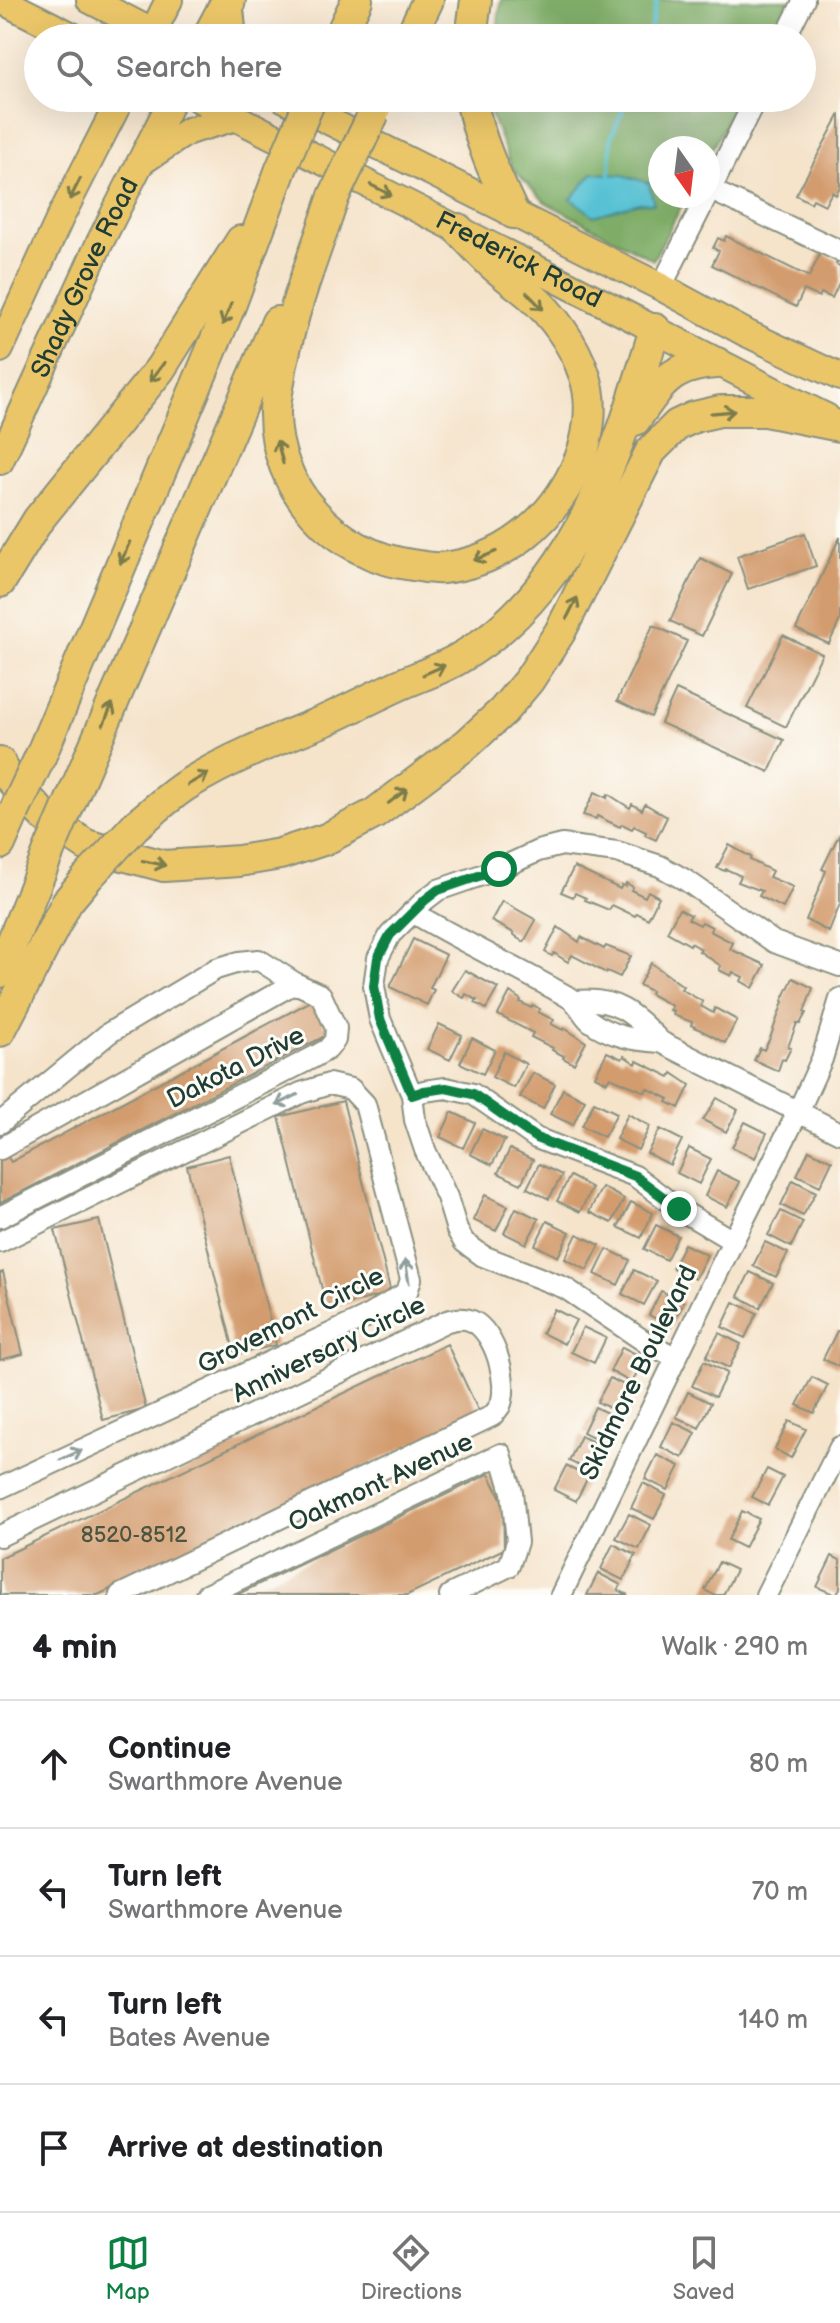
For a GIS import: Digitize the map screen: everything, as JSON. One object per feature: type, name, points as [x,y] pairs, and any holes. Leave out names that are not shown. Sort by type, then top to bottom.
[{"type":"highway","points":[[346,24],[357,0]]},
{"type":"highway","points":[[417,24],[428,0]]},
{"type":"highway","points":[[473,24],[476,0]]},
{"type":"highway","points":[[0,844],[41,755],[230,306],[305,112]]},
{"type":"highway","points":[[0,972],[51,846],[273,331],[374,112]]},
{"type":"highway","points":[[474,112],[497,181],[513,213]]},
{"type":"highway","points":[[0,582],[38,520],[160,369],[277,179]]},
{"type":"highway","points":[[334,196],[284,351],[274,411],[278,451],[292,485],[307,507],[362,552],[399,563],[440,569],[473,561],[509,547],[534,529],[570,481],[584,450],[590,402],[585,374],[562,331],[532,296],[492,264],[458,229]]},
{"type":"highway","points":[[0,1031],[67,902],[136,825],[186,785],[238,757],[458,659],[494,634],[522,608],[561,562],[608,472],[633,404],[655,329]]},
{"type":"highway","points":[[619,441],[654,394],[680,369],[717,363]]},
{"type":"highway","points":[[0,763],[6,774],[46,818],[86,845],[164,866],[239,861],[280,854],[326,839],[374,814],[467,744],[503,711],[529,680],[560,632],[651,451],[677,425],[720,411],[765,411],[840,425]]},
{"type":"main road","points":[[1,0],[48,24]]},
{"type":"main road","points":[[90,0],[134,24]]},
{"type":"main road","points":[[160,24],[169,0]]},
{"type":"main road","points":[[212,24],[225,0]]},
{"type":"main road","points":[[232,0],[232,24]]},
{"type":"main road","name":"Shady Grove Road","points":[[0,349],[109,112]]},
{"type":"main road","name":"Shady Grove Road","points":[[0,461],[31,389],[166,112]]},
{"type":"main road","name":"Frederick Road","points":[[226,112],[840,425]]},
{"type":"main road","name":"Frederick Road","points":[[311,112],[661,287],[746,333],[837,373]]},
{"type":"main road","points":[[138,164],[188,131],[236,117]]},
{"type":"main road","points":[[655,329],[661,287]]},
{"type":"street","points":[[792,24],[804,0]]},
{"type":"street","points":[[720,172],[749,112]]},
{"type":"street","points":[[720,199],[840,251]]},
{"type":"street","points":[[661,287],[702,208]]},
{"type":"street","points":[[676,1357],[650,1345],[565,1288],[483,1256],[473,1250],[457,1230],[447,1197],[415,1120],[412,1095],[385,1033],[374,986],[378,958],[390,935],[438,890],[499,869],[538,851],[574,845],[617,852],[660,866],[707,895],[763,936],[840,966]]},
{"type":"street","points":[[412,912],[575,1001],[595,999],[616,1005],[638,1019],[661,1042],[840,1133]]},
{"type":"street","points":[[0,1123],[109,1033],[216,969],[259,960],[295,983]]},
{"type":"street","name":"Dakota Drive","points":[[0,1149],[295,983],[321,995],[336,1028],[335,1040],[328,1049],[0,1217]]},
{"type":"street","name":"Skidmore Boulevard","points":[[561,1595],[798,1112],[822,1059],[840,999]]},
{"type":"street","name":"Grovemont Circle","points":[[0,1242],[301,1093],[329,1084],[351,1089],[365,1104],[411,1279],[407,1292],[364,1318],[0,1488]]},
{"type":"street","points":[[412,1095],[446,1088],[473,1094],[536,1138],[635,1176],[679,1209],[733,1241]]},
{"type":"street","name":"Anniversary Circle","points":[[0,1536],[447,1321],[458,1318],[472,1321],[491,1338],[498,1358],[502,1397],[499,1408],[492,1416],[120,1595]]},
{"type":"street","points":[[766,1595],[840,1447]]},
{"type":"street","name":"Oakmont Avenue","points":[[206,1595],[501,1454],[512,1492],[517,1542],[509,1566],[450,1595]]},
{"type":"green space","points":[[501,0],[791,0],[778,24],[498,24]]},
{"type":"green space","points":[[490,112],[732,112],[719,136],[648,136],[648,208],[681,208],[653,260],[545,202],[512,168]]},
{"type":"water","points":[[593,173],[623,175],[648,183],[648,204],[639,203],[594,216],[571,199]]},
{"type":"building","points":[[840,114],[840,188],[836,195],[832,192],[825,205],[813,199],[811,203],[796,195]]},
{"type":"building","points":[[726,236],[809,277],[821,252],[837,261],[840,281],[832,298],[821,293],[819,297],[804,290],[796,307],[712,265],[719,251],[713,248],[718,238],[724,241]]},
{"type":"building","points":[[805,533],[816,566],[748,589],[737,556]]},
{"type":"building","points":[[840,537],[840,620],[829,644],[796,629]]},
{"type":"building","points":[[700,558],[732,574],[702,636],[670,621]]},
{"type":"building","points":[[653,625],[687,641],[651,717],[617,701]]},
{"type":"building","points":[[783,635],[822,654],[786,727],[747,708]]},
{"type":"building","points":[[676,690],[784,740],[769,772],[661,723]]},
{"type":"building","points":[[595,792],[607,798],[608,794],[630,808],[632,804],[642,810],[645,804],[667,817],[656,840],[634,826],[632,829],[622,824],[620,827],[597,816],[596,819],[583,815]]},
{"type":"building","points":[[840,833],[840,904],[829,932],[806,920],[826,871],[822,869]]},
{"type":"building","points":[[729,845],[772,871],[769,877],[793,887],[783,908],[759,896],[762,891],[738,882],[741,876],[717,868]]},
{"type":"building","points":[[574,867],[620,889],[626,883],[633,887],[631,890],[645,897],[648,891],[659,897],[648,919],[612,905],[609,910],[575,893],[573,897],[561,892]]},
{"type":"building","points":[[502,901],[536,920],[524,942],[491,921]]},
{"type":"building","points":[[679,909],[691,915],[688,919],[712,927],[710,931],[733,943],[730,949],[765,965],[753,988],[741,981],[743,977],[719,970],[721,966],[699,951],[701,949],[667,932]]},
{"type":"building","points":[[558,927],[579,942],[581,937],[604,949],[606,946],[631,956],[620,977],[572,955],[568,962],[554,953],[552,956],[545,952]]},
{"type":"building","points":[[413,939],[446,955],[430,988],[434,990],[427,1005],[390,987]]},
{"type":"building","points":[[651,963],[683,986],[681,989],[703,1002],[701,1006],[713,1013],[715,1008],[737,1020],[725,1043],[691,1025],[692,1022],[673,1015],[674,1012],[670,1010],[672,1006],[639,985]]},
{"type":"building","points":[[465,970],[498,988],[486,1009],[466,994],[464,998],[452,991]]},
{"type":"building","points":[[793,978],[813,988],[806,1013],[800,1024],[797,1023],[788,1047],[791,1048],[785,1060],[782,1059],[778,1071],[754,1060],[770,1038]]},
{"type":"building","points":[[510,992],[520,1002],[540,1009],[538,1012],[554,1020],[551,1024],[586,1042],[574,1064],[531,1037],[533,1033],[498,1015]]},
{"type":"building","points":[[313,1000],[329,1034],[0,1203],[0,1160],[7,1156],[11,1162]]},
{"type":"building","points":[[439,1024],[462,1035],[450,1060],[427,1049]]},
{"type":"building","points":[[472,1038],[495,1050],[483,1074],[460,1063]]},
{"type":"building","points":[[504,1052],[526,1064],[514,1088],[492,1077]]},
{"type":"building","points":[[607,1052],[622,1059],[624,1056],[636,1064],[637,1061],[670,1077],[672,1073],[690,1085],[679,1108],[647,1088],[645,1092],[610,1077],[607,1082],[595,1076]]},
{"type":"building","points":[[533,1073],[555,1084],[543,1109],[520,1097]]},
{"type":"building","points":[[563,1089],[585,1100],[573,1125],[550,1114]]},
{"type":"building","points":[[717,1098],[738,1110],[726,1132],[703,1120]]},
{"type":"building","points":[[343,1101],[391,1293],[327,1309],[279,1117]]},
{"type":"building","points":[[594,1102],[617,1113],[604,1137],[582,1126]]},
{"type":"building","points":[[452,1112],[475,1123],[463,1148],[440,1137]]},
{"type":"building","points":[[628,1114],[650,1126],[638,1150],[616,1139]]},
{"type":"building","points":[[745,1122],[767,1133],[755,1158],[732,1147]]},
{"type":"building","points":[[482,1129],[505,1140],[492,1165],[470,1154]]},
{"type":"building","points":[[660,1129],[682,1140],[670,1165],[647,1153]]},
{"type":"building","points":[[689,1148],[711,1159],[699,1184],[677,1173]]},
{"type":"building","points":[[510,1149],[533,1160],[521,1184],[498,1173]]},
{"type":"building","points":[[809,1150],[832,1161],[820,1186],[797,1175]]},
{"type":"building","points":[[229,1155],[276,1345],[235,1355],[187,1166]]},
{"type":"building","points":[[539,1164],[562,1175],[549,1199],[527,1188]]},
{"type":"building","points":[[717,1171],[740,1182],[727,1207],[705,1196]]},
{"type":"building","points":[[570,1176],[592,1188],[580,1212],[557,1201]]},
{"type":"building","points":[[793,1180],[816,1192],[803,1216],[781,1205]]},
{"type":"building","points":[[602,1187],[624,1199],[612,1223],[589,1212]]},
{"type":"building","points":[[485,1195],[508,1206],[496,1231],[473,1220]]},
{"type":"building","points":[[631,1202],[653,1213],[641,1238],[618,1227]]},
{"type":"building","points":[[516,1208],[539,1219],[526,1244],[504,1233]]},
{"type":"building","points":[[781,1211],[803,1222],[791,1247],[768,1235]]},
{"type":"building","points":[[99,1220],[146,1409],[103,1420],[55,1230]]},
{"type":"building","points":[[547,1221],[570,1232],[558,1257],[535,1245]]},
{"type":"building","points":[[656,1225],[678,1236],[666,1260],[644,1249]]},
{"type":"building","points":[[577,1234],[600,1245],[587,1270],[565,1259]]},
{"type":"building","points":[[765,1242],[788,1253],[776,1277],[753,1266]]},
{"type":"building","points":[[684,1244],[707,1255],[695,1279],[672,1268]]},
{"type":"building","points":[[607,1249],[630,1260],[618,1285],[595,1274]]},
{"type":"building","points":[[634,1270],[657,1281],[644,1305],[622,1294]]},
{"type":"building","points":[[3,1272],[23,1354],[0,1360],[0,1273]]},
{"type":"building","points":[[750,1272],[773,1283],[760,1308],[738,1296]]},
{"type":"building","points":[[661,1291],[684,1302],[671,1327],[649,1315]]},
{"type":"building","points":[[734,1302],[757,1313],[745,1338],[722,1327]]},
{"type":"building","points":[[554,1309],[576,1320],[564,1344],[542,1333]]},
{"type":"building","points":[[583,1327],[606,1338],[594,1363],[571,1352]]},
{"type":"building","points":[[837,1331],[840,1332],[839,1367],[823,1359]]},
{"type":"building","points":[[719,1333],[741,1344],[729,1368],[706,1357]]},
{"type":"building","points":[[447,1344],[479,1412],[98,1595],[0,1595],[0,1558]]},
{"type":"building","points":[[622,1347],[644,1358],[632,1383],[610,1371]]},
{"type":"building","points":[[704,1361],[727,1373],[715,1397],[692,1386]]},
{"type":"building","points":[[812,1377],[828,1385],[814,1413],[797,1405]]},
{"type":"building","points":[[610,1378],[632,1389],[620,1413],[597,1402]]},
{"type":"building","points":[[688,1392],[711,1403],[699,1428],[676,1417]]},
{"type":"building","points":[[595,1407],[617,1418],[605,1443],[583,1432]]},
{"type":"building","points":[[789,1421],[806,1429],[791,1458],[775,1449]]},
{"type":"building","points":[[673,1422],[696,1433],[683,1458],[661,1447]]},
{"type":"building","points":[[581,1436],[603,1447],[591,1472],[569,1461]]},
{"type":"building","points":[[657,1455],[680,1466],[668,1490],[645,1479]]},
{"type":"building","points":[[566,1466],[588,1477],[576,1501],[554,1490]]},
{"type":"building","points":[[767,1469],[783,1477],[768,1505],[752,1497]]},
{"type":"building","points":[[489,1474],[503,1502],[504,1549],[407,1595],[236,1595]]},
{"type":"building","points":[[643,1483],[666,1495],[654,1519],[631,1508]]},
{"type":"building","points":[[742,1511],[759,1519],[744,1548],[728,1540]]},
{"type":"building","points":[[629,1514],[651,1525],[639,1549],[616,1538]]},
{"type":"building","points":[[613,1544],[636,1555],[623,1580],[601,1569]]},
{"type":"building","points":[[832,1556],[840,1560],[840,1588],[836,1595],[817,1587]]},
{"type":"building","points":[[719,1562],[736,1570],[723,1595],[714,1595],[705,1590]]},
{"type":"building","points":[[598,1573],[621,1585],[618,1590],[628,1595],[587,1595]]},
{"type":"waterway","points":[[651,24],[657,0]]},
{"type":"waterway","points":[[610,174],[611,138],[622,112]]},
{"type":"route","points":[[499,869],[438,890],[390,935],[378,958],[374,986],[380,1019],[412,1095],[446,1088],[473,1094],[536,1138],[635,1176],[679,1209]]}]
